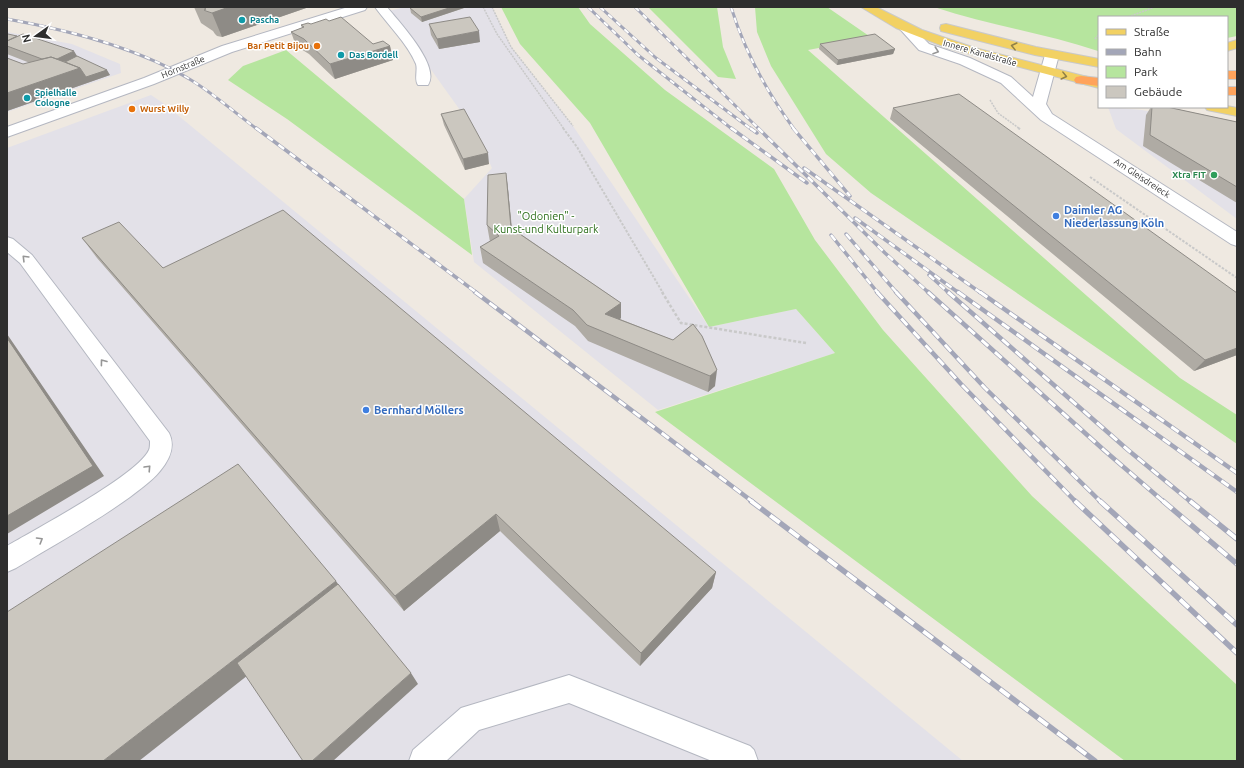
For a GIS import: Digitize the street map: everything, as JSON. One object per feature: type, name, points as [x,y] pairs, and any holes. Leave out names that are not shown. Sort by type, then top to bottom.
[{"type":"main road","name":"Innere Kanalstraße","points":[[867,7],[905,28],[959,47],[1047,72],[1098,83]]},
{"type":"main road","points":[[880,7],[921,20]]},
{"type":"main road","name":"Innere Kanalstraße","points":[[934,24],[1052,55],[1098,63]]},
{"type":"main road","points":[[1217,108],[1237,112]]},
{"type":"street","name":"Hornstraße","points":[[7,132],[150,80],[234,47],[361,7]]},
{"type":"street","name":"Am Gleisdreieck","points":[[905,28],[924,47],[965,61],[1006,80],[1046,117],[1237,240]]},
{"type":"street","points":[[1046,117],[1039,104],[1052,55]]},
{"type":"lane","points":[[381,7],[414,50],[423,65],[423,82]]},
{"type":"lane","points":[[7,243],[26,259],[161,439],[159,455],[147,470],[121,491],[7,560]]},
{"type":"lane","points":[[424,761],[471,718],[568,689],[739,757],[743,761]]},
{"type":"path","points":[[483,7],[497,34],[577,147],[681,323],[806,343]]},
{"type":"path","points":[[492,7],[511,47],[573,126]]},
{"type":"path","points":[[1131,16],[1155,7]]},
{"type":"shaded area","name":"\"Odonien\" - Kunst-und Kulturpark","points":[[405,7],[492,7],[511,47],[573,126],[709,327],[796,309],[835,353],[658,410],[474,262],[464,199],[492,168],[475,131],[389,11]]},
{"type":"shaded area","points":[[7,32],[72,44],[120,64],[121,73],[7,112]]},
{"type":"shaded area","points":[[151,95],[163,103],[963,761],[7,761],[7,148]]},
{"type":"shaded area","name":"Xtra FIT","points":[[1108,108],[1142,110],[1237,129],[1237,219],[1116,129]]},
{"type":"green space","points":[[501,7],[578,7],[590,24],[665,90],[774,169],[815,240],[883,330],[1032,496],[1237,685],[1237,761],[1125,761],[655,412],[835,353],[796,309],[709,327],[590,123],[520,44]]},
{"type":"green space","points":[[648,7],[717,7],[723,47],[736,79],[718,77]]},
{"type":"green space","points":[[755,7],[827,7],[872,38],[808,50],[1180,378],[1237,415],[1237,444],[871,193],[826,154],[771,66],[757,32]]},
{"type":"green space","points":[[934,7],[1237,7],[1237,36],[1228,38],[1228,16],[1098,16],[1098,51],[1058,39]]},
{"type":"green space","points":[[286,50],[464,199],[472,255],[287,119],[228,80],[243,66]]},
{"type":"building","points":[[203,7],[229,7],[212,13],[204,10],[206,9]]},
{"type":"building","points":[[452,7],[421,17],[410,8]]},
{"type":"building","points":[[341,17],[373,44],[383,41],[390,46],[330,64],[304,39],[291,32],[304,27],[301,25],[308,23],[311,24],[326,19],[329,21]]},
{"type":"building","points":[[470,17],[479,31],[437,39],[429,24]]},
{"type":"building","points":[[8,34],[17,36],[7,41]]},
{"type":"building","points":[[23,34],[74,51],[57,59],[51,57],[42,59],[7,46],[7,41]]},
{"type":"building","points":[[875,34],[895,49],[838,60],[820,44]]},
{"type":"building","points":[[77,56],[107,70],[86,77],[80,68],[65,62]]},
{"type":"building","points":[[51,57],[80,68],[7,93],[7,58],[23,64]]},
{"type":"building","name":"Daimler AG Niederlassung Köln","points":[[959,94],[1237,293],[1237,348],[1205,360],[893,108]]},
{"type":"building","name":"Xtra FIT","points":[[1152,108],[1172,108],[1237,122],[1237,187],[1150,135]]},
{"type":"building","points":[[464,109],[488,153],[463,159],[441,114]]},
{"type":"building","points":[[506,173],[511,228],[621,303],[605,314],[673,340],[693,324],[702,336],[717,370],[710,376],[587,325],[573,310],[480,247],[499,236],[487,225],[488,175]]},
{"type":"building","name":"Bernhard Möllers","points":[[283,210],[716,572],[641,653],[496,514],[395,596],[82,238],[119,222],[163,268]]},
{"type":"building","points":[[7,338],[93,466],[7,516]]},
{"type":"building","points":[[238,464],[336,581],[103,761],[7,761],[7,612]]},
{"type":"building","points":[[338,584],[411,673],[312,761],[303,761],[237,663]]},
{"type":"railway","points":[[588,7],[638,55],[732,129]]},
{"type":"railway","points":[[600,7],[656,58],[751,129]]},
{"type":"railway","points":[[635,7],[759,129]]},
{"type":"railway","points":[[731,7],[743,40],[757,71],[765,86],[794,129]]},
{"type":"railway","points":[[7,19],[78,34],[148,58],[170,68],[200,85],[257,129]]},
{"type":"railway","points":[[256,128],[477,293]]},
{"type":"railway","points":[[731,128],[807,183]]},
{"type":"railway","points":[[750,128],[757,133]]},
{"type":"railway","points":[[758,128],[885,253],[929,293]]},
{"type":"railway","points":[[793,128],[850,196]]},
{"type":"railway","points":[[804,168],[981,293]]},
{"type":"railway","points":[[855,218],[959,293]]},
{"type":"railway","points":[[846,234],[897,293]]},
{"type":"railway","points":[[831,235],[878,293]]},
{"type":"railway","points":[[929,275],[949,293]]},
{"type":"railway","points":[[475,292],[753,502]]},
{"type":"railway","points":[[877,292],[961,384],[1075,501]]},
{"type":"railway","points":[[896,292],[985,388],[1101,502]]},
{"type":"railway","points":[[928,292],[1164,502]]},
{"type":"railway","points":[[948,292],[1128,450],[1191,502]]},
{"type":"railway","points":[[958,292],[1237,492]]},
{"type":"railway","points":[[980,292],[1237,473]]},
{"type":"railway","points":[[751,501],[1095,761]]},
{"type":"railway","points":[[1075,501],[1237,653]]},
{"type":"railway","points":[[1100,501],[1237,625]]},
{"type":"railway","points":[[1163,501],[1237,564]]},
{"type":"railway","points":[[1190,501],[1237,539]]},
{"type":"place","name":"Pascha","points":[[242,20]]},
{"type":"place","name":"Bar Petit Bijou","points":[[317,46]]},
{"type":"place","name":"Das Bordell","points":[[341,55]]},
{"type":"place","name":"Spielhalle Cologne","points":[[27,98]]},
{"type":"place","name":"Wurst Willy","points":[[132,109]]},
{"type":"place","name":"Xtra FIT","points":[[1214,175]]},
{"type":"place","name":"Daimler AG Niederlassung Köln","points":[[1056,216]]},
{"type":"place","name":"Bernhard Möllers","points":[[366,410]]}]
